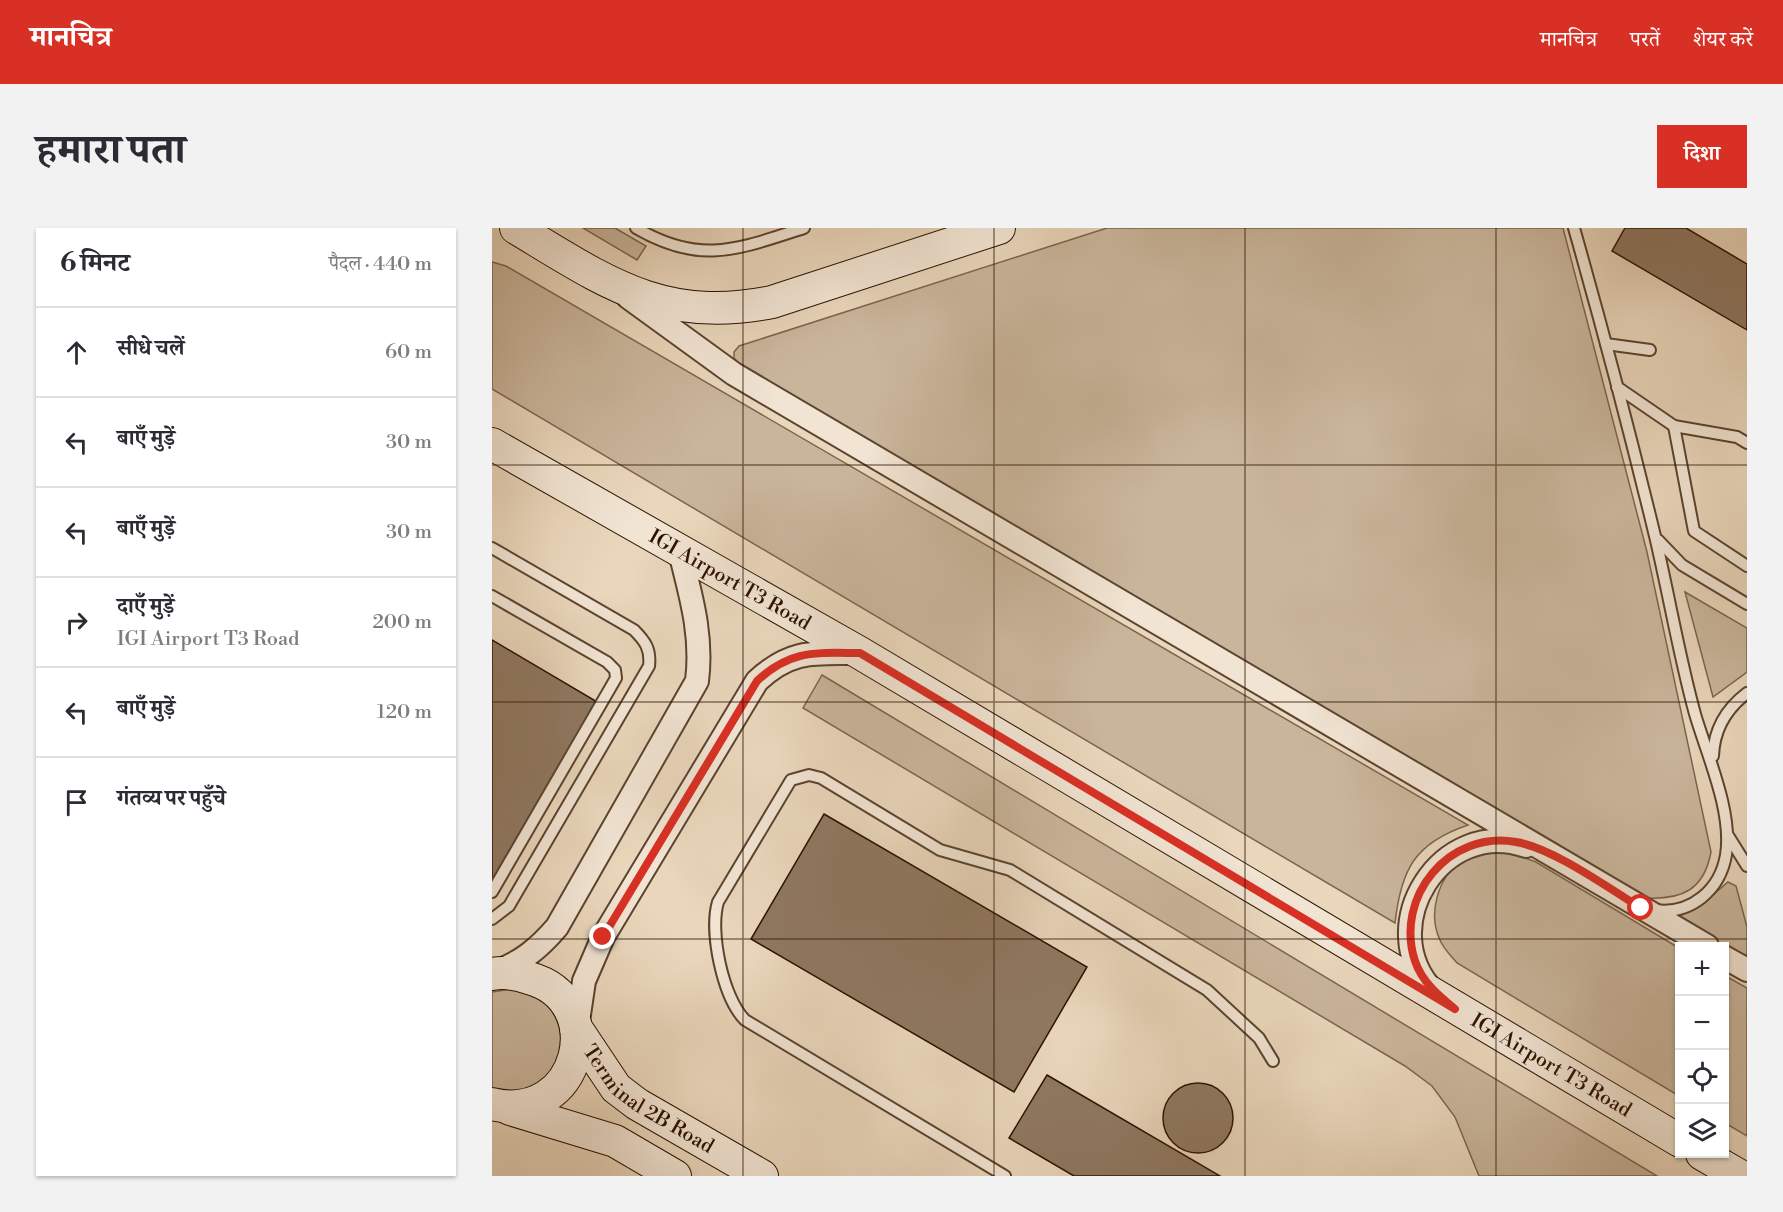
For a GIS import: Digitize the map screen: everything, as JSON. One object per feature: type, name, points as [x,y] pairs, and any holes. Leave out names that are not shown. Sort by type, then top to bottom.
[{"type":"main road","points":[[516,228],[608,283],[697,309],[735,309],[772,302],[999,228]]},
{"type":"main road","name":"IGI Airport T3 Road","points":[[492,444],[679,548],[860,653],[1675,1138]]},
{"type":"main road","name":"Terminal 2B Road","points":[[493,973],[517,974],[538,980],[557,993],[570,1011],[576,1028],[616,1088],[637,1104],[762,1176]]},
{"type":"main road","points":[[499,1106],[526,1106],[544,1099],[559,1086],[571,1070],[577,1051],[576,1028]]},
{"type":"main road","points":[[499,1106],[615,1141],[675,1176]]},
{"type":"main road","points":[[1709,1158],[1740,1176]]},
{"type":"street","points":[[608,283],[734,374],[1700,942]]},
{"type":"street","points":[[493,973],[510,967],[526,957],[542,945],[557,927],[697,681],[700,653],[697,621],[679,548]]},
{"type":"street","points":[[576,1028],[584,981],[603,937],[757,681],[773,666],[789,657],[809,653],[860,653]]},
{"type":"street","points":[[1455,1009],[1431,989],[1415,962],[1409,931],[1415,900],[1420,891],[1431,873],[1455,852],[1485,842],[1516,842],[1546,852]]},
{"type":"street","points":[[1729,959],[1747,970]]},
{"type":"lane","points":[[636,228],[666,243],[692,250],[715,252],[740,249],[804,228]]},
{"type":"lane","points":[[1574,228],[1655,536],[1695,715],[1713,763],[1727,833],[1726,856],[1719,877],[1707,895],[1679,910],[1641,908]]},
{"type":"lane","points":[[1606,344],[1650,350]]},
{"type":"lane","points":[[1617,386],[1674,426],[1737,437],[1747,443]]},
{"type":"lane","points":[[1674,426],[1694,531],[1747,566]]},
{"type":"lane","points":[[1655,536],[1668,553],[1682,565],[1747,604]]},
{"type":"lane","points":[[492,548],[634,630],[644,640],[650,653],[649,666],[509,906],[492,919]]},
{"type":"lane","points":[[492,596],[607,662],[615,670],[616,678],[492,892]]},
{"type":"lane","points":[[1713,763],[1713,740],[1721,721],[1731,706],[1747,693]]},
{"type":"lane","points":[[1005,1176],[745,1020],[735,1010],[729,996],[714,916],[718,902],[791,780],[798,776],[820,778],[940,850],[1010,870],[1207,990],[1259,1038],[1273,1061]]},
{"type":"lane","points":[[1727,833],[1747,866]]},
{"type":"shaded area","points":[[583,228],[615,228],[646,246],[637,260]]},
{"type":"shaded area","points":[[1107,228],[1563,228],[1647,552],[1711,852],[1708,865],[1697,884],[1689,890],[1670,897],[1645,898],[740,365],[734,358],[734,352],[739,346]]},
{"type":"shaded area","points":[[492,262],[506,266],[1468,825],[1435,840],[1414,860],[1401,887],[1395,923],[492,389]]},
{"type":"shaded area","points":[[1685,592],[1747,628],[1747,672],[1713,697]]},
{"type":"shaded area","points":[[822,675],[1657,1176],[1479,1176],[1455,1117],[1432,1086],[1405,1066],[803,708]]},
{"type":"shaded area","points":[[1483,853],[1511,853],[1536,862],[1675,946],[1675,1094],[1457,963],[1447,952],[1436,930],[1437,898],[1446,877],[1461,862]]},
{"type":"shaded area","points":[[1728,882],[1736,886],[1747,927],[1747,959],[1729,949],[1729,942],[1711,942],[1679,921],[1683,913],[1700,906]]},
{"type":"shaded area","points":[[1729,978],[1747,988],[1747,1136],[1729,1125]]},
{"type":"shaded area","points":[[512,989],[542,1001],[552,1012],[561,1039],[554,1067],[546,1079],[534,1088],[520,1093],[492,1090],[492,992]]},
{"type":"building","points":[[1625,228],[1686,228],[1747,264],[1747,330],[1612,251]]},
{"type":"building","points":[[492,640],[599,703],[492,885]]},
{"type":"building","points":[[824,814],[1087,967],[1014,1092],[751,939]]},
{"type":"building","points":[[1047,1075],[1220,1176],[1074,1176],[1009,1138]]},
{"type":"building","points":[[1205,1083],[1218,1089],[1227,1098],[1231,1104],[1233,1118],[1231,1132],[1223,1143],[1212,1151],[1191,1153],[1173,1143],[1165,1132],[1163,1111],[1173,1093],[1184,1085]]},
{"type":"route","points":[[603,937],[757,681],[773,666],[789,657],[809,653],[860,653],[1455,1009],[1431,989],[1415,962],[1409,931],[1415,900],[1431,873],[1455,852],[1485,842],[1516,842],[1546,852],[1641,908]]}]
